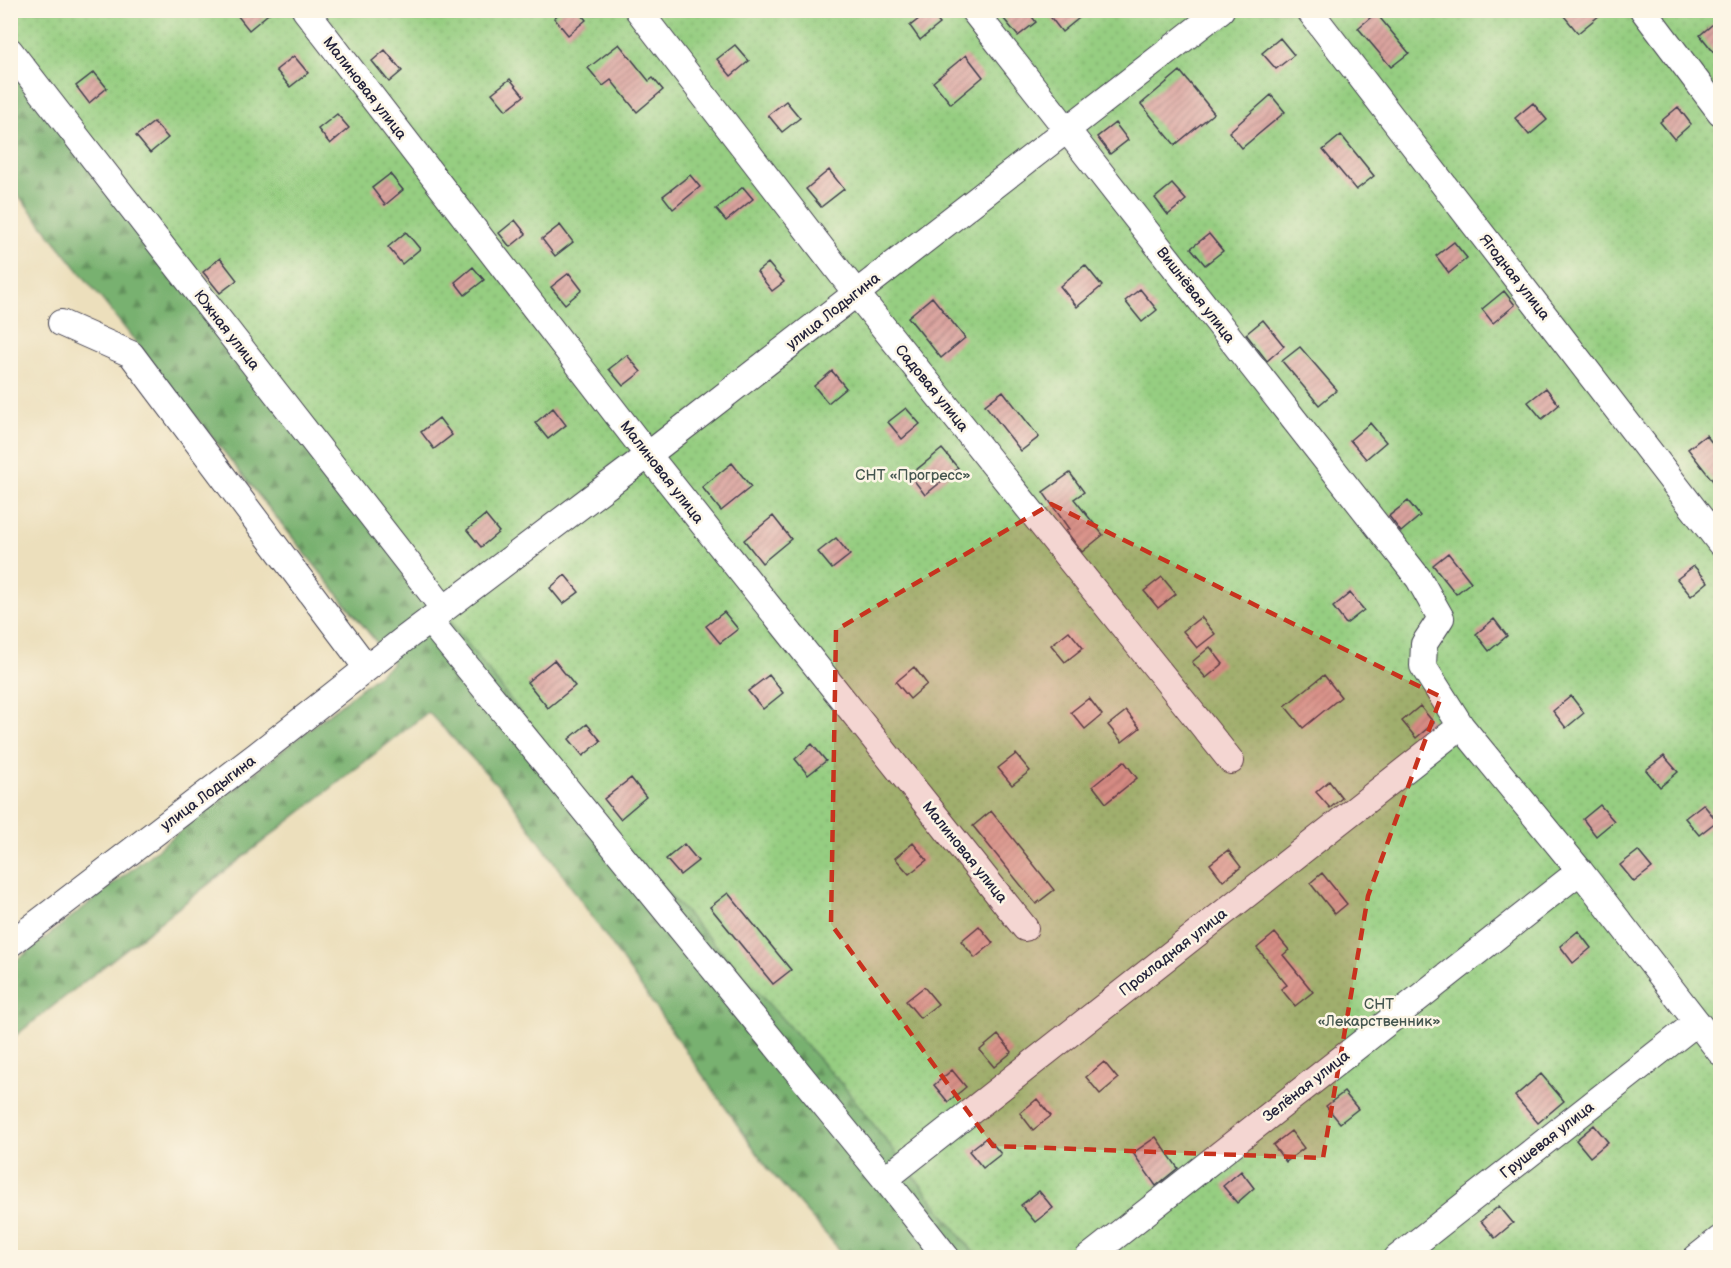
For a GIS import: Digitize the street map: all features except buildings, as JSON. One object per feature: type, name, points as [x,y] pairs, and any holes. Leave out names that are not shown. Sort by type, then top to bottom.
[{"type":"street","name":"Малиновая улица","points":[[305,10],[648,455],[1025,928]]},
{"type":"street","name":"Садовая улица","points":[[638,10],[856,293],[1231,761]]},
{"type":"street","name":"Вишнёвая улица","points":[[973,10],[1419,579],[1441,618],[1424,644],[1424,666],[1461,726]]},
{"type":"street","name":"улица Лодыгина","points":[[10,944],[257,755],[436,614],[648,455],[1221,10]]},
{"type":"street","name":"Ягодная улица","points":[[1309,10],[1720,543]]},
{"type":"street","points":[[1643,10],[1720,112]]},
{"type":"street","name":"Южная улица","points":[[10,51],[436,614],[946,1257]]},
{"type":"street","points":[[61,323],[95,336],[131,354],[368,668]]},
{"type":"street","points":[[1461,726],[1580,871],[1720,1052]]},
{"type":"street","name":"Прохладная улица","points":[[885,1179],[1461,726]]},
{"type":"street","name":"Зелёная улица","points":[[1089,1257],[1580,871]]},
{"type":"street","name":"Грушевая улица","points":[[1397,1257],[1697,1022]]},
{"type":"street","points":[[1696,1257],[1720,1239]]},
{"type":"highlighted area","points":[[1051,504],[1441,697],[1368,896],[1323,1158],[993,1146],[831,924],[836,630]]},
{"type":"green space","name":"СНТ «Прогресс»","points":[[11,10],[1720,11],[1720,1257],[921,1257],[11,73]]},
{"type":"green space","points":[[11,53],[615,835],[845,1088],[977,1257],[846,1257],[769,1170],[507,795],[428,712],[11,1039],[11,965],[393,663],[11,186]]},
{"type":"park label","name":"СНТ «Лекарственник»","points":[[1379,1012]]}]
